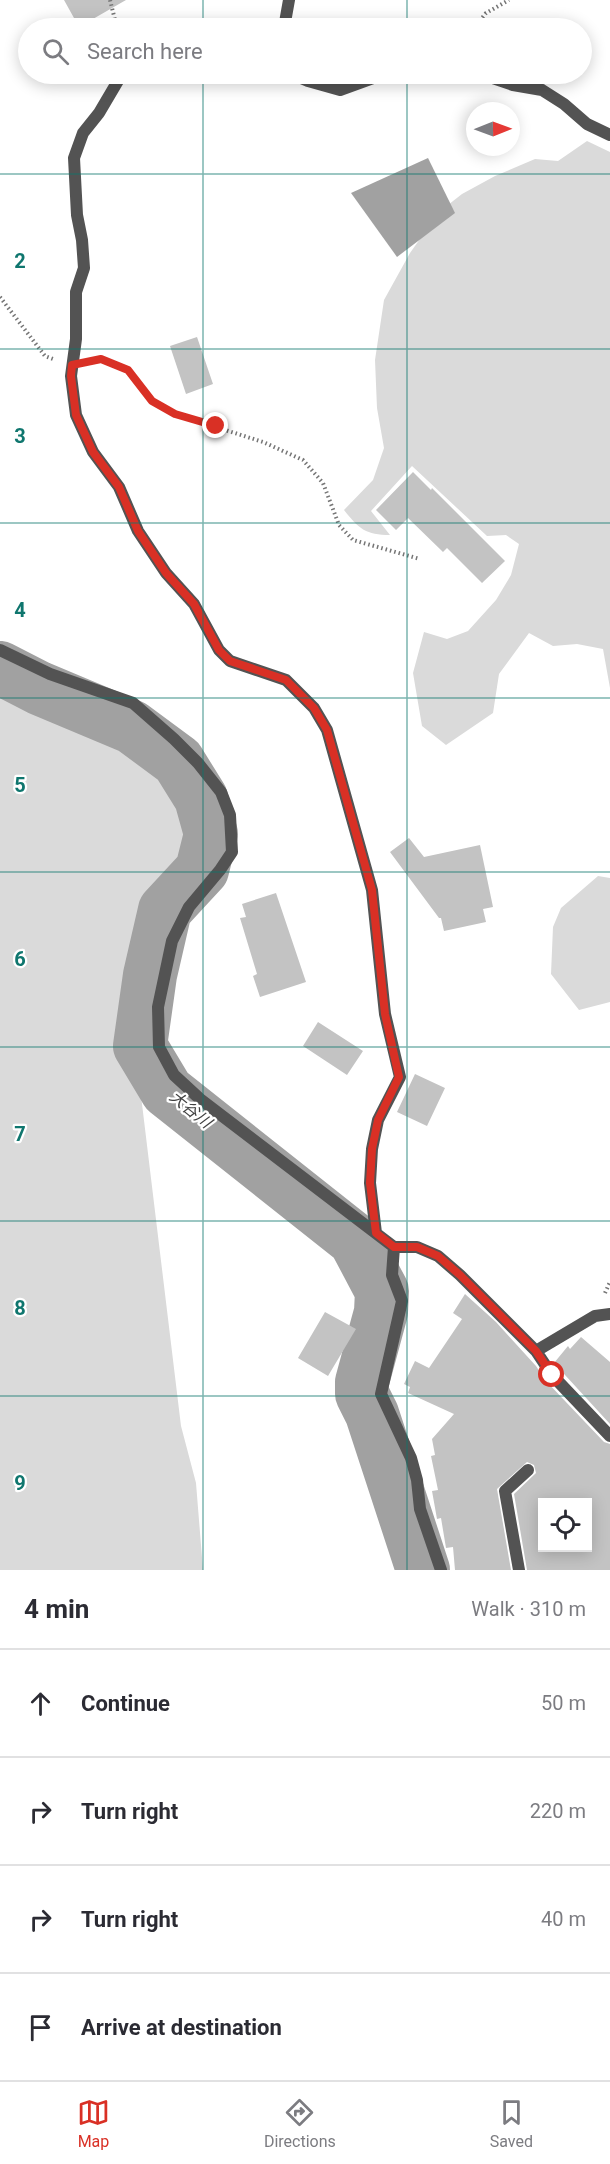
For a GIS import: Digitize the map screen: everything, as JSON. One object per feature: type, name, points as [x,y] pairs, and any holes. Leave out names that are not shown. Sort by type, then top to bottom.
[{"type":"street","points":[[286,18],[289,0]]},
{"type":"street","points":[[116,84],[99,113],[83,133],[74,158],[77,215],[84,268],[76,292],[76,339],[71,376],[76,415],[93,452],[119,487],[138,531],[166,573],[194,604],[219,650],[230,661],[286,680],[314,708],[327,730],[372,890],[385,1014],[399,1077],[378,1120],[372,1149],[370,1183],[376,1233]]},
{"type":"street","points":[[319,84],[340,90],[356,84]]},
{"type":"street","points":[[510,84],[542,90],[564,104],[586,124],[610,135]]},
{"type":"street","points":[[0,650],[50,674],[133,703],[198,763],[221,792],[230,815],[232,852],[189,908],[172,940],[158,1007],[159,1047],[174,1075],[200,1099],[394,1247],[417,1247],[438,1256],[536,1351],[552,1375],[610,1436]]},
{"type":"street","points":[[394,1247],[392,1275],[402,1301],[381,1394],[411,1458],[417,1480],[420,1509],[441,1570]]},
{"type":"street","points":[[536,1351],[596,1316],[610,1314]]},
{"type":"street","points":[[519,1570],[505,1491],[528,1470]]},
{"type":"path","points":[[110,0],[114,18]]},
{"type":"path","points":[[482,18],[486,13],[509,0]]},
{"type":"path","points":[[0,297],[45,356],[72,365],[101,359],[128,370],[152,401],[175,414],[262,442],[303,460],[323,483],[339,525],[353,540],[420,559]]},
{"type":"shaded area","points":[[587,141],[610,152],[610,688],[603,649],[577,644],[553,646],[529,633],[499,674],[493,713],[446,745],[422,726],[413,673],[424,632],[447,639],[468,631],[496,600],[511,575],[519,544],[506,535],[487,536],[412,466],[371,511],[390,535],[375,534],[364,530],[344,510],[373,480],[384,448],[377,408],[375,360],[384,300],[410,253],[439,212],[462,194],[495,176],[535,159],[558,161]]},
{"type":"shaded area","points":[[428,158],[455,213],[397,257],[351,193]]},
{"type":"shaded area","points":[[0,685],[100,729],[149,758],[170,775],[185,793],[199,836],[184,866],[155,911],[131,1013],[181,1426],[196,1483],[203,1570],[0,1570]]},
{"type":"shaded area","points":[[598,876],[610,878],[610,1002],[579,1010],[551,974],[553,927],[561,908]]},
{"type":"building","points":[[64,0],[126,0],[95,18],[74,18]]},
{"type":"building","points":[[197,337],[213,384],[186,394],[170,346]]},
{"type":"building","points":[[413,472],[505,561],[482,583],[447,548],[443,552],[408,518],[396,530],[376,510]]},
{"type":"building","points":[[409,838],[424,857],[480,845],[493,907],[483,909],[486,922],[444,931],[441,918],[390,852]]},
{"type":"building","points":[[276,893],[306,982],[260,997],[253,976],[257,974],[240,918],[246,917],[242,904]]},
{"type":"building","points":[[318,1022],[363,1051],[347,1075],[303,1046]]},
{"type":"building","points":[[415,1074],[445,1088],[427,1126],[397,1112]]},
{"type":"building","points":[[465,1294],[496,1322],[536,1366],[546,1381],[604,1442],[610,1444],[610,1570],[527,1570],[514,1494],[536,1473],[534,1465],[527,1462],[497,1489],[511,1570],[455,1570],[453,1547],[446,1548],[441,1518],[437,1519],[432,1491],[438,1490],[431,1456],[435,1455],[432,1439],[454,1414],[408,1393],[410,1387],[404,1384],[415,1361],[429,1368],[462,1319],[453,1313]]},
{"type":"building","points":[[325,1312],[356,1329],[328,1376],[298,1358]]},
{"type":"building","points":[[581,1337],[610,1362],[610,1424],[554,1363],[568,1346],[570,1349]]},
{"type":"waterway","name":"大谷川","points":[[0,668],[39,688],[132,727],[178,761],[201,798],[211,834],[202,870],[165,910],[150,975],[140,1046],[167,1091],[355,1240],[382,1291],[381,1312],[362,1382],[362,1394],[372,1414],[423,1570]]},
{"type":"route","points":[[216,426],[175,414],[152,401],[128,370],[101,359],[72,365],[71,376],[76,415],[93,452],[119,487],[138,531],[166,573],[194,604],[219,650],[230,661],[286,680],[314,708],[327,730],[372,890],[385,1014],[399,1077],[378,1120],[372,1149],[370,1183],[376,1233],[394,1247],[417,1247],[438,1256],[536,1351],[552,1375]]}]
